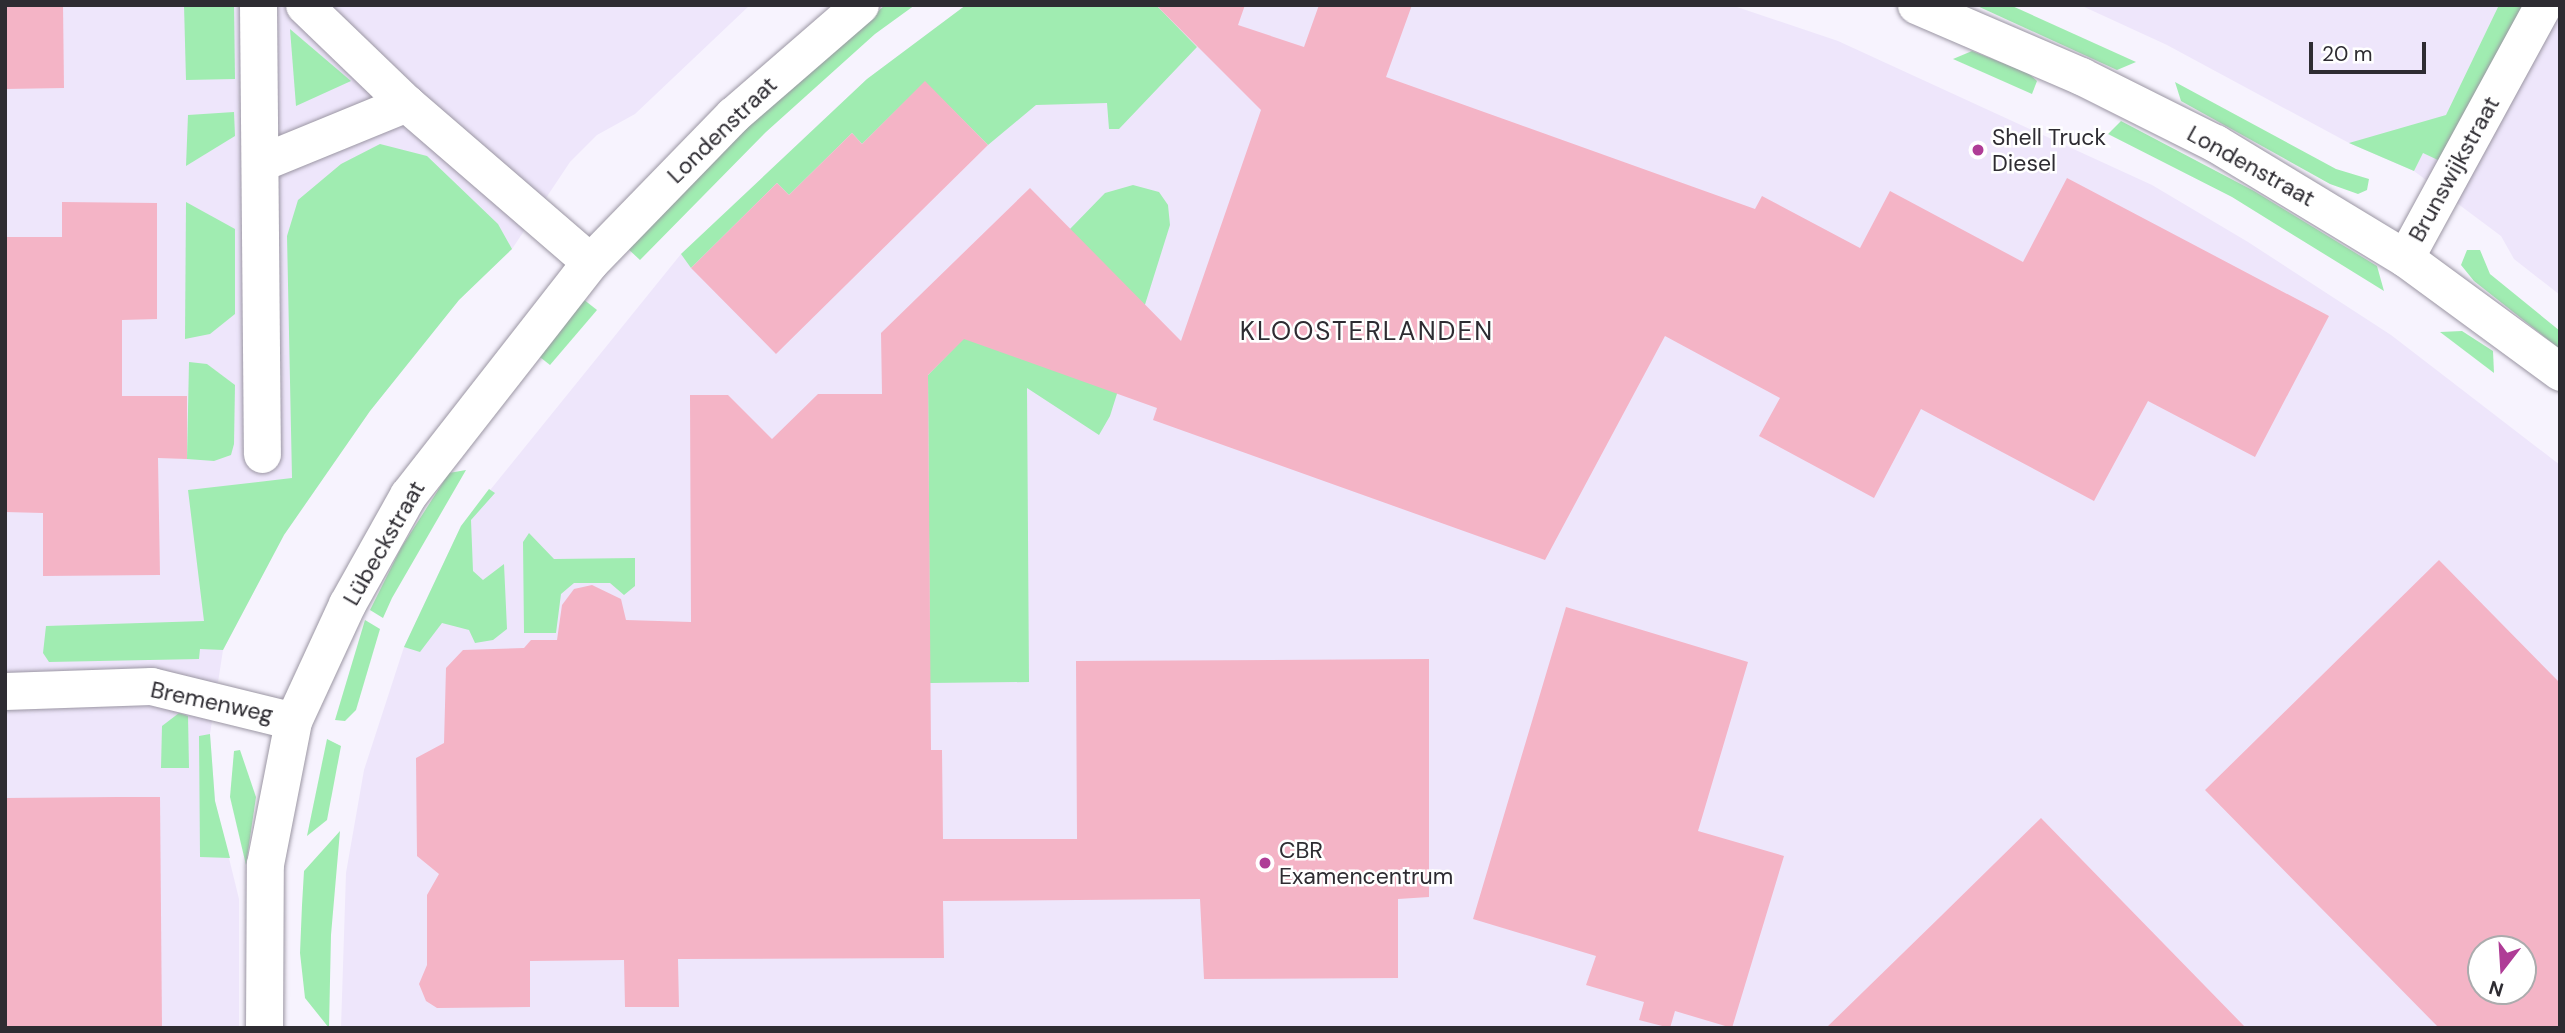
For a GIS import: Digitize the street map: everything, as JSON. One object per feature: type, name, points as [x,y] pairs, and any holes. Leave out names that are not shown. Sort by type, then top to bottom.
[{"type":"street","points":[[258,5],[262,454]]},
{"type":"street","points":[[304,5],[406,103],[590,262]]},
{"type":"street","name":"Londenstraat","points":[[590,262],[733,115],[860,5]]},
{"type":"street","name":"Londenstraat","points":[[1916,5],[2081,76],[2215,142],[2405,258],[2560,372]]},
{"type":"street","name":"Brunswijkstraat","points":[[2405,258],[2543,5]]},
{"type":"street","points":[[260,163],[406,103]]},
{"type":"street","name":"Lübeckstraat","points":[[264,1028],[265,864],[293,721],[347,604],[408,495],[590,262]]},
{"type":"street","name":"Bremenweg","points":[[5,691],[151,686],[293,721]]},
{"type":"shaded area","points":[[5,5],[750,5],[635,114],[597,135],[570,162],[512,249],[459,300],[370,411],[284,535],[223,650],[210,734],[215,801],[239,899],[239,1028],[5,1028]]},
{"type":"shaded area","points":[[966,5],[1731,5],[1838,41],[2152,185],[2248,242],[2391,335],[2560,465],[2560,1028],[341,1028],[346,873],[364,770],[404,647],[461,526],[681,254],[867,79]]},
{"type":"shaded area","points":[[2080,5],[2560,5],[2560,295],[2514,259],[2501,236],[2414,171],[2349,143],[2167,45]]},
{"type":"green space","points":[[184,5],[234,5],[235,79],[186,80]]},
{"type":"green space","points":[[885,5],[915,5],[875,34],[766,132],[640,260],[626,247],[671,194]]},
{"type":"green space","points":[[966,5],[1156,5],[1197,47],[1119,129],[1109,129],[1107,103],[1036,105],[988,145],[925,82],[862,144],[852,133],[789,195],[777,183],[691,268],[681,254],[867,79]]},
{"type":"green space","points":[[1975,5],[2010,5],[2136,62],[2117,70]]},
{"type":"green space","points":[[2499,5],[2523,5],[2440,161],[2423,153],[2414,171],[2349,143],[2446,115]]},
{"type":"green space","points":[[290,29],[351,81],[296,106]]},
{"type":"green space","points":[[1972,51],[2028,73],[2037,81],[2032,94],[1953,59]]},
{"type":"green space","points":[[2175,82],[2336,169],[2369,179],[2367,190],[2358,194],[2330,184],[2181,101]]},
{"type":"green space","points":[[234,112],[235,136],[186,166],[188,115]]},
{"type":"green space","points":[[2121,121],[2254,191],[2377,266],[2384,291],[2232,197],[2108,134]]},
{"type":"green space","points":[[380,144],[427,156],[498,224],[512,249],[459,300],[370,411],[284,535],[223,650],[200,649],[199,659],[49,662],[43,653],[46,626],[204,621],[188,490],[292,478],[287,236],[298,200],[341,164]]},
{"type":"green space","points":[[1133,185],[1159,192],[1168,205],[1170,225],[1110,416],[1099,435],[1027,388],[1029,682],[930,683],[928,375],[1105,193]]},
{"type":"green space","points":[[186,202],[235,229],[235,314],[210,334],[185,339]]},
{"type":"green space","points":[[2467,250],[2480,250],[2490,274],[2560,331],[2560,349],[2474,281],[2461,265]]},
{"type":"green space","points":[[583,299],[597,310],[550,365],[536,354]]},
{"type":"green space","points":[[2462,331],[2493,351],[2494,373],[2440,332]]},
{"type":"green space","points":[[189,362],[207,364],[235,385],[234,444],[231,455],[214,461],[187,459]]},
{"type":"green space","points":[[466,470],[383,618],[370,610],[401,548],[449,473]]},
{"type":"green space","points":[[489,489],[495,493],[471,520],[473,571],[483,580],[504,564],[507,629],[493,640],[475,643],[469,630],[442,623],[420,652],[404,647],[461,526]]},
{"type":"green space","points":[[529,533],[554,559],[635,558],[635,586],[624,595],[610,583],[574,583],[561,594],[556,633],[524,633],[523,542]]},
{"type":"green space","points":[[365,620],[380,629],[356,710],[345,721],[335,720]]},
{"type":"green space","points":[[179,713],[188,716],[189,768],[161,768],[162,726]]},
{"type":"green space","points":[[210,734],[215,801],[230,858],[200,857],[199,736]]},
{"type":"green space","points":[[327,739],[341,746],[327,820],[307,836]]},
{"type":"green space","points":[[240,750],[256,797],[246,865],[230,797],[234,751]]},
{"type":"green space","points":[[340,831],[331,935],[329,1028],[305,998],[300,953],[302,905],[304,871]]},
{"type":"building","points":[[5,5],[63,5],[64,88],[5,89]]},
{"type":"building","points":[[1156,5],[1245,5],[1238,25],[1304,47],[1319,5],[1412,5],[1386,77],[1755,209],[1762,196],[1860,248],[1890,191],[2023,262],[2067,178],[2329,316],[2255,457],[2148,401],[2094,501],[1921,409],[1874,498],[1759,436],[1780,398],[1665,336],[1545,560],[1153,420],[1157,408],[964,339],[928,375],[931,750],[942,750],[943,839],[1077,839],[1076,661],[1429,659],[1429,897],[1398,899],[1398,978],[1204,979],[1200,899],[943,901],[944,958],[678,959],[679,1007],[625,1007],[624,960],[530,961],[530,1007],[437,1008],[426,1001],[419,984],[427,965],[427,895],[439,874],[417,856],[416,758],[444,743],[446,668],[463,650],[524,648],[531,640],[557,640],[562,605],[574,589],[592,585],[621,599],[626,620],[691,622],[690,395],[728,395],[772,439],[818,394],[882,394],[881,333],[1030,188],[1181,341],[1261,110]]},
{"type":"building","points":[[925,81],[988,145],[776,354],[691,268],[777,183],[789,195],[852,133],[862,144]]},
{"type":"building","points":[[62,202],[157,203],[157,319],[122,320],[122,396],[187,396],[187,459],[158,458],[160,575],[43,576],[43,513],[5,512],[5,237],[62,237]]},
{"type":"building","points":[[2439,560],[2560,683],[2560,1028],[2439,1028],[2205,790]]},
{"type":"building","points":[[1566,607],[1748,662],[1698,831],[1784,856],[1732,1028],[1675,1011],[1670,1028],[1639,1020],[1644,1002],[1586,985],[1596,956],[1473,919]]},
{"type":"building","points":[[160,797],[162,1028],[5,1028],[5,798]]},
{"type":"building","points":[[2041,818],[2246,1028],[1826,1028],[1941,916]]},
{"type":"place","name":"Shell Truck Diesel","points":[[1978,150]]},
{"type":"place","name":"CBR Examencentrum","points":[[1265,863]]},
{"type":"district","name":"KLOOSTERLANDEN","points":[[1367,332]]}]
